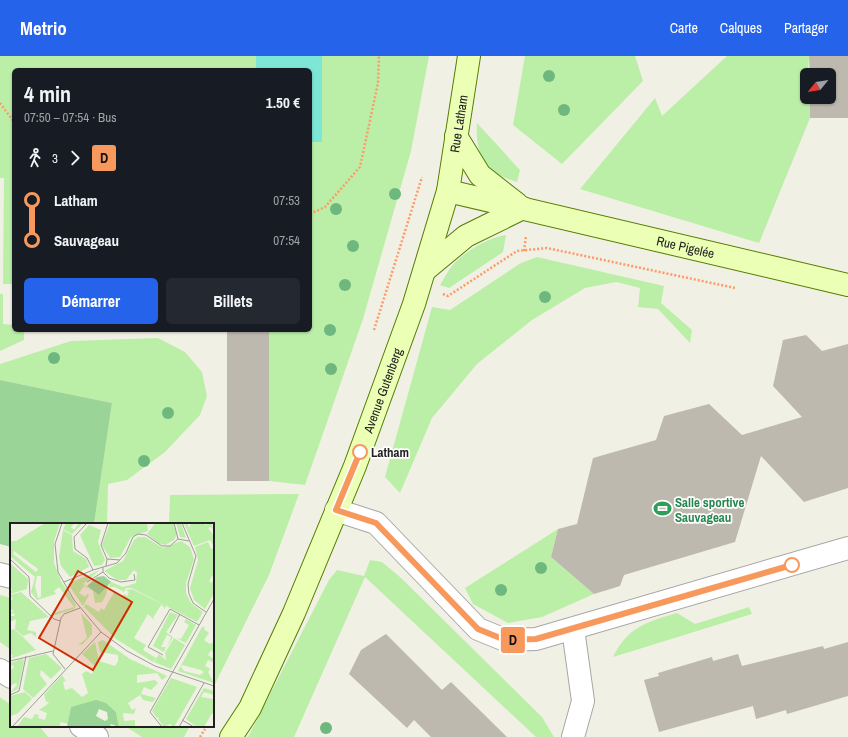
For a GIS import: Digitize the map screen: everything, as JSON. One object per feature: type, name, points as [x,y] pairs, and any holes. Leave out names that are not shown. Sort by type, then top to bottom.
[{"type":"main road","name":"Rue Latham","points":[[448,191],[469,56]]},
{"type":"main road","points":[[425,270],[466,236],[523,208],[480,175],[456,136]]},
{"type":"main road","name":"Rue Pigelée","points":[[448,191],[848,285]]},
{"type":"main road","name":"Avenue Gutenberg","points":[[231,737],[250,708],[294,613],[355,466],[414,304],[448,191]]},
{"type":"street","points":[[336,510],[376,523],[478,629],[505,640],[536,639],[848,548]]},
{"type":"street","points":[[0,574],[10,577]]},
{"type":"street","points":[[573,628],[583,701],[573,737]]},
{"type":"street","points":[[0,670],[10,676]]},
{"type":"street","points":[[82,727],[97,737]]},
{"type":"path","points":[[312,213],[325,207],[360,167],[378,83],[379,56]]},
{"type":"path","points":[[0,103],[12,119]]},
{"type":"path","points":[[389,278],[422,174]]},
{"type":"path","points":[[437,292],[448,296],[517,252],[547,248],[740,289]]},
{"type":"path","points":[[200,737],[205,727]]},
{"type":"green space","points":[[0,56],[429,56],[411,151],[363,319],[305,485],[269,481],[269,332],[312,332],[312,68],[12,68],[12,284],[3,284],[4,178],[0,178]]},
{"type":"green space","points":[[525,56],[635,56],[643,81],[562,164],[513,125]]},
{"type":"green space","points":[[727,56],[809,56],[808,68],[800,68],[800,104],[810,104],[810,118],[759,243],[580,189],[655,98],[662,116]]},
{"type":"green space","points":[[477,123],[520,170],[517,182],[497,173],[484,161],[478,144]]},
{"type":"green space","points":[[506,235],[503,252],[449,288],[440,285],[450,268],[462,256],[484,242]]},
{"type":"green space","points":[[537,257],[664,286],[661,303],[692,330],[690,343],[658,309],[638,307],[640,288],[616,282],[585,288],[532,320],[477,364],[432,418],[400,493],[385,477],[432,307],[450,310],[521,263]]},
{"type":"green space","points":[[0,294],[3,294],[3,324],[12,325],[12,332],[24,332],[24,340],[0,351]]},
{"type":"green space","points":[[158,338],[185,352],[202,372],[207,396],[200,415],[165,452],[127,480],[108,484],[107,523],[94,523],[112,403],[0,380],[0,364],[71,341]]},
{"type":"green space","points":[[0,380],[112,403],[94,523],[10,523],[10,547],[0,544]]},
{"type":"green space","points":[[299,494],[269,575],[214,686],[214,523],[169,523],[170,495]]},
{"type":"green space","points":[[558,529],[551,557],[594,594],[542,617],[508,623],[473,604],[465,588]]},
{"type":"green space","points":[[370,560],[382,562],[400,577],[542,717],[554,737],[536,737],[365,577],[294,737],[248,737],[329,580],[337,570],[364,576]]},
{"type":"green space","points":[[0,595],[10,598],[10,649],[0,642]]},
{"type":"green space","points":[[749,607],[752,614],[613,657],[625,639],[632,632],[656,619],[677,613],[695,624]]},
{"type":"green space","points":[[0,697],[10,704],[10,727],[40,727],[48,737],[0,737]]},
{"type":"green space","points":[[127,727],[189,727],[184,737],[142,737]]},
{"type":"shaded area","points":[[256,56],[322,56],[322,142],[312,142],[312,68],[256,68]]},
{"type":"building","points":[[809,56],[848,56],[848,118],[810,118],[810,104],[836,104],[836,68],[810,68]]},
{"type":"building","points":[[227,332],[269,332],[269,481],[227,481]]},
{"type":"building","points":[[806,335],[822,351],[848,344],[848,488],[804,502],[761,456],[735,542],[624,575],[620,586],[594,594],[551,557],[558,529],[577,524],[593,458],[656,440],[664,416],[709,404],[742,435],[802,417],[773,386],[783,340]]},
{"type":"building","points":[[386,634],[442,690],[451,682],[507,737],[431,737],[414,720],[407,728],[349,674],[361,650]]},
{"type":"building","points":[[848,642],[848,696],[787,714],[786,710],[756,719],[753,706],[659,732],[644,680],[659,676],[658,673],[712,657],[713,661],[738,654],[742,666],[823,646],[824,649]]},
{"type":"bus line","name":"D","points":[[360,452],[336,510],[376,523],[478,629],[505,640],[536,639],[792,565]]},
{"type":"place","name":"Latham","points":[[360,452]]},
{"type":"place","name":"Salle sportive Sauvageau","points":[[662,509]]}]
